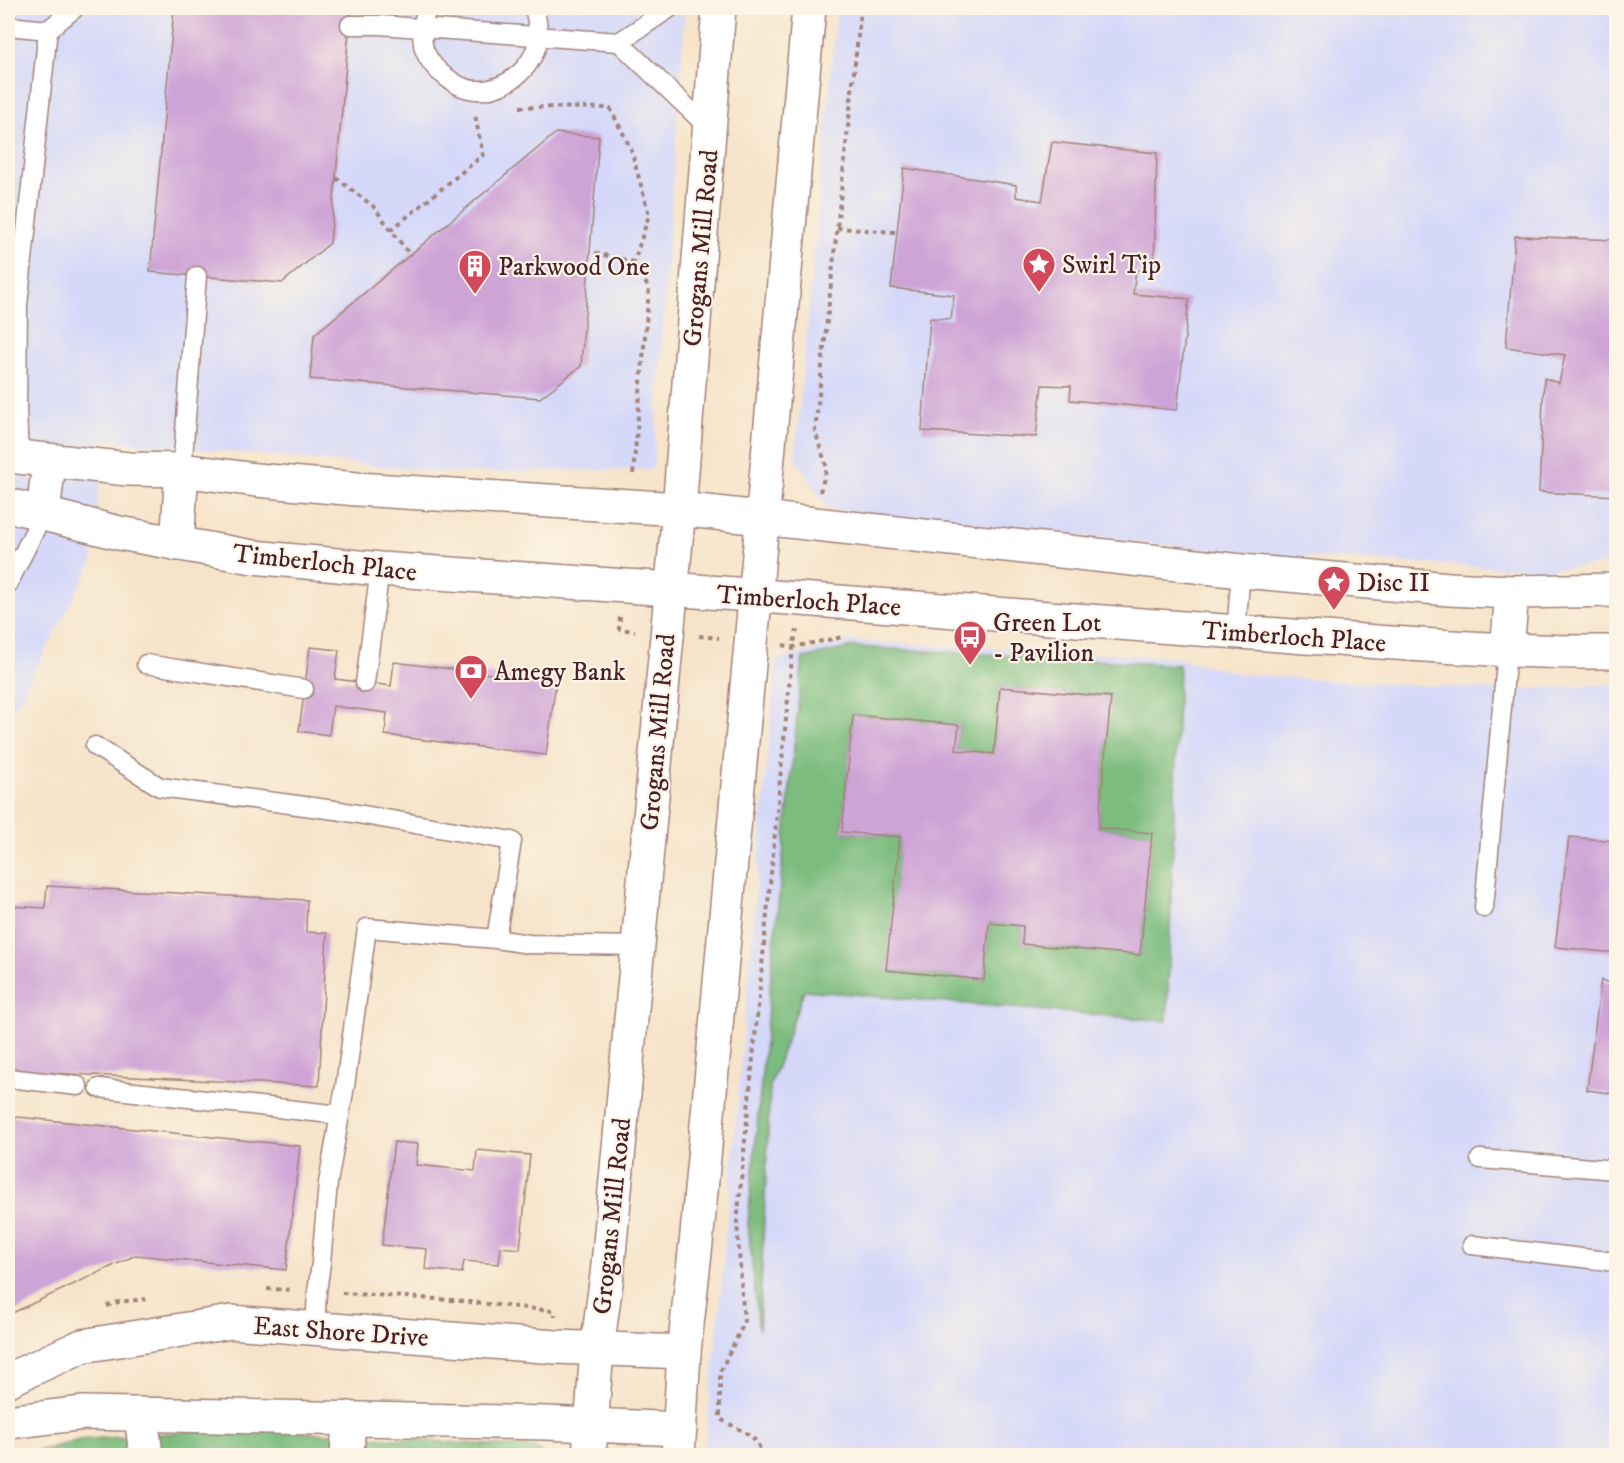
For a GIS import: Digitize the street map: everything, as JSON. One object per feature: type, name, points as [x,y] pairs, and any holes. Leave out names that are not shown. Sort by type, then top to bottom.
[{"type":"street","name":"Grogans Mill Road","points":[[590,1440],[679,509],[719,8]]},
{"type":"street","points":[[8,1422],[84,1413],[546,1422],[590,1440],[679,1442],[684,1352],[697,1234],[809,8]]},
{"type":"street","points":[[25,457],[128,469],[182,470],[256,480],[357,489],[679,509],[1241,571],[1449,589],[1512,592],[1617,590]]},
{"type":"street","points":[[8,504],[25,457]]},
{"type":"street","points":[[25,457],[43,514]]},
{"type":"street","points":[[177,544],[182,470]]},
{"type":"street","name":"Timberloch Place","points":[[8,504],[76,523],[177,544],[253,557],[380,569],[1507,651],[1617,652]]},
{"type":"street","points":[[1507,651],[1512,592]]},
{"type":"street","name":"East Shore Drive","points":[[8,1380],[82,1346],[231,1322],[597,1349],[684,1352]]},
{"type":"street","points":[[141,1414],[146,1455]]},
{"type":"street","points":[[347,1455],[349,1418]]},
{"type":"lane","points":[[25,457],[17,410],[18,304],[48,30],[75,8]]},
{"type":"lane","points":[[426,8],[422,28],[424,49],[436,70],[459,86],[479,90],[499,87],[517,77],[527,67],[536,49],[539,36],[534,8]]},
{"type":"lane","points":[[350,25],[380,25],[619,42],[670,8]]},
{"type":"lane","points":[[8,26],[48,30]]},
{"type":"lane","points":[[619,42],[710,129]]},
{"type":"lane","points":[[182,470],[197,276]]},
{"type":"lane","points":[[8,584],[43,514]]},
{"type":"lane","points":[[365,683],[380,569]]},
{"type":"lane","points":[[1236,632],[1241,571]]},
{"type":"lane","points":[[1484,908],[1507,651]]},
{"type":"lane","points":[[146,664],[304,689]]},
{"type":"lane","points":[[95,746],[160,787],[335,810],[512,841],[496,939]]},
{"type":"lane","points":[[315,1329],[316,1292],[328,1183],[368,928],[529,944],[637,945]]},
{"type":"lane","points":[[8,1078],[78,1086]]},
{"type":"lane","points":[[99,1088],[340,1114]]},
{"type":"lane","points":[[1480,1158],[1617,1170]]},
{"type":"lane","points":[[1472,1245],[1617,1262]]},
{"type":"path","points":[[814,524],[818,497],[827,468],[815,431],[861,8]]},
{"type":"path","points":[[499,87],[514,106],[610,108],[631,149],[649,215],[634,262]]},
{"type":"path","points":[[392,230],[483,155],[469,88]]},
{"type":"path","points":[[336,178],[373,206],[410,255]]},
{"type":"path","points":[[837,228],[895,232]]},
{"type":"path","points":[[765,1455],[752,1436],[720,1419],[720,1372],[744,1323],[737,1223],[793,647],[804,599]]},
{"type":"shaded area","points":[[8,8],[685,8],[653,469],[452,473],[104,440],[92,563],[8,721]]},
{"type":"shaded area","points":[[837,8],[1616,8],[1616,563],[1546,570],[1263,555],[828,509],[795,457]]},
{"type":"shaded area","points":[[848,641],[1173,657],[1241,674],[1336,681],[1508,690],[1616,684],[1616,1455],[704,1456],[720,1303],[776,660]]},
{"type":"green space","points":[[854,647],[1179,665],[1167,1021],[804,990],[770,1086],[759,1331],[748,1223],[803,658]],"holes":[[[1000,687],[1110,697],[1098,828],[1152,833],[1140,955],[1022,944],[1023,926],[989,923],[984,980],[887,970],[900,837],[842,832],[853,715],[959,726],[956,750],[994,754]]]},
{"type":"green space","points":[[239,1428],[536,1448],[544,1455],[21,1456],[79,1440]]},
{"type":"building","points":[[174,8],[351,8],[330,243],[282,283],[150,272]]},
{"type":"building","name":"Parkwood One","points":[[556,133],[599,137],[581,366],[540,398],[310,379],[314,335]]},
{"type":"building","points":[[1052,142],[1157,153],[1154,267],[1136,271],[1133,294],[1189,299],[1177,410],[1070,400],[1071,386],[1042,385],[1036,437],[922,431],[930,318],[951,319],[954,295],[891,288],[904,168],[1016,185],[1016,197],[1042,201]]},
{"type":"building","points":[[1515,236],[1616,240],[1616,496],[1539,492],[1544,378],[1559,383],[1565,355],[1506,347]]},
{"type":"building","name":"Amegy Bank","points":[[310,647],[339,650],[335,679],[391,686],[394,662],[556,682],[546,755],[385,735],[387,713],[333,706],[329,735],[299,731]]},
{"type":"building","points":[[1000,687],[1111,697],[1098,828],[1152,833],[1140,955],[1022,944],[1023,926],[989,923],[984,980],[886,970],[900,837],[842,832],[853,715],[959,725],[956,750],[994,754]]},
{"type":"building","points":[[1569,837],[1616,841],[1616,953],[1555,947]]},
{"type":"building","points":[[47,886],[307,900],[306,932],[327,933],[319,1086],[8,1071],[8,906],[45,908]]},
{"type":"building","points":[[1601,980],[1616,985],[1616,1094],[1587,1090]]},
{"type":"building","points":[[8,1116],[300,1146],[286,1270],[136,1255],[8,1315]]},
{"type":"building","points":[[394,1142],[418,1144],[416,1165],[475,1171],[477,1150],[530,1155],[520,1249],[501,1247],[499,1264],[464,1261],[462,1273],[425,1269],[427,1249],[382,1245]]},
{"type":"place","name":"Swirl Tip","points":[[1039,293]]},
{"type":"place","name":"Parkwood One","points":[[475,295]]},
{"type":"place","name":"Disc II","points":[[1334,611]]},
{"type":"place","name":"Green Lot - Pavilion","points":[[970,666]]},
{"type":"place","name":"Amegy Bank","points":[[471,700]]}]
